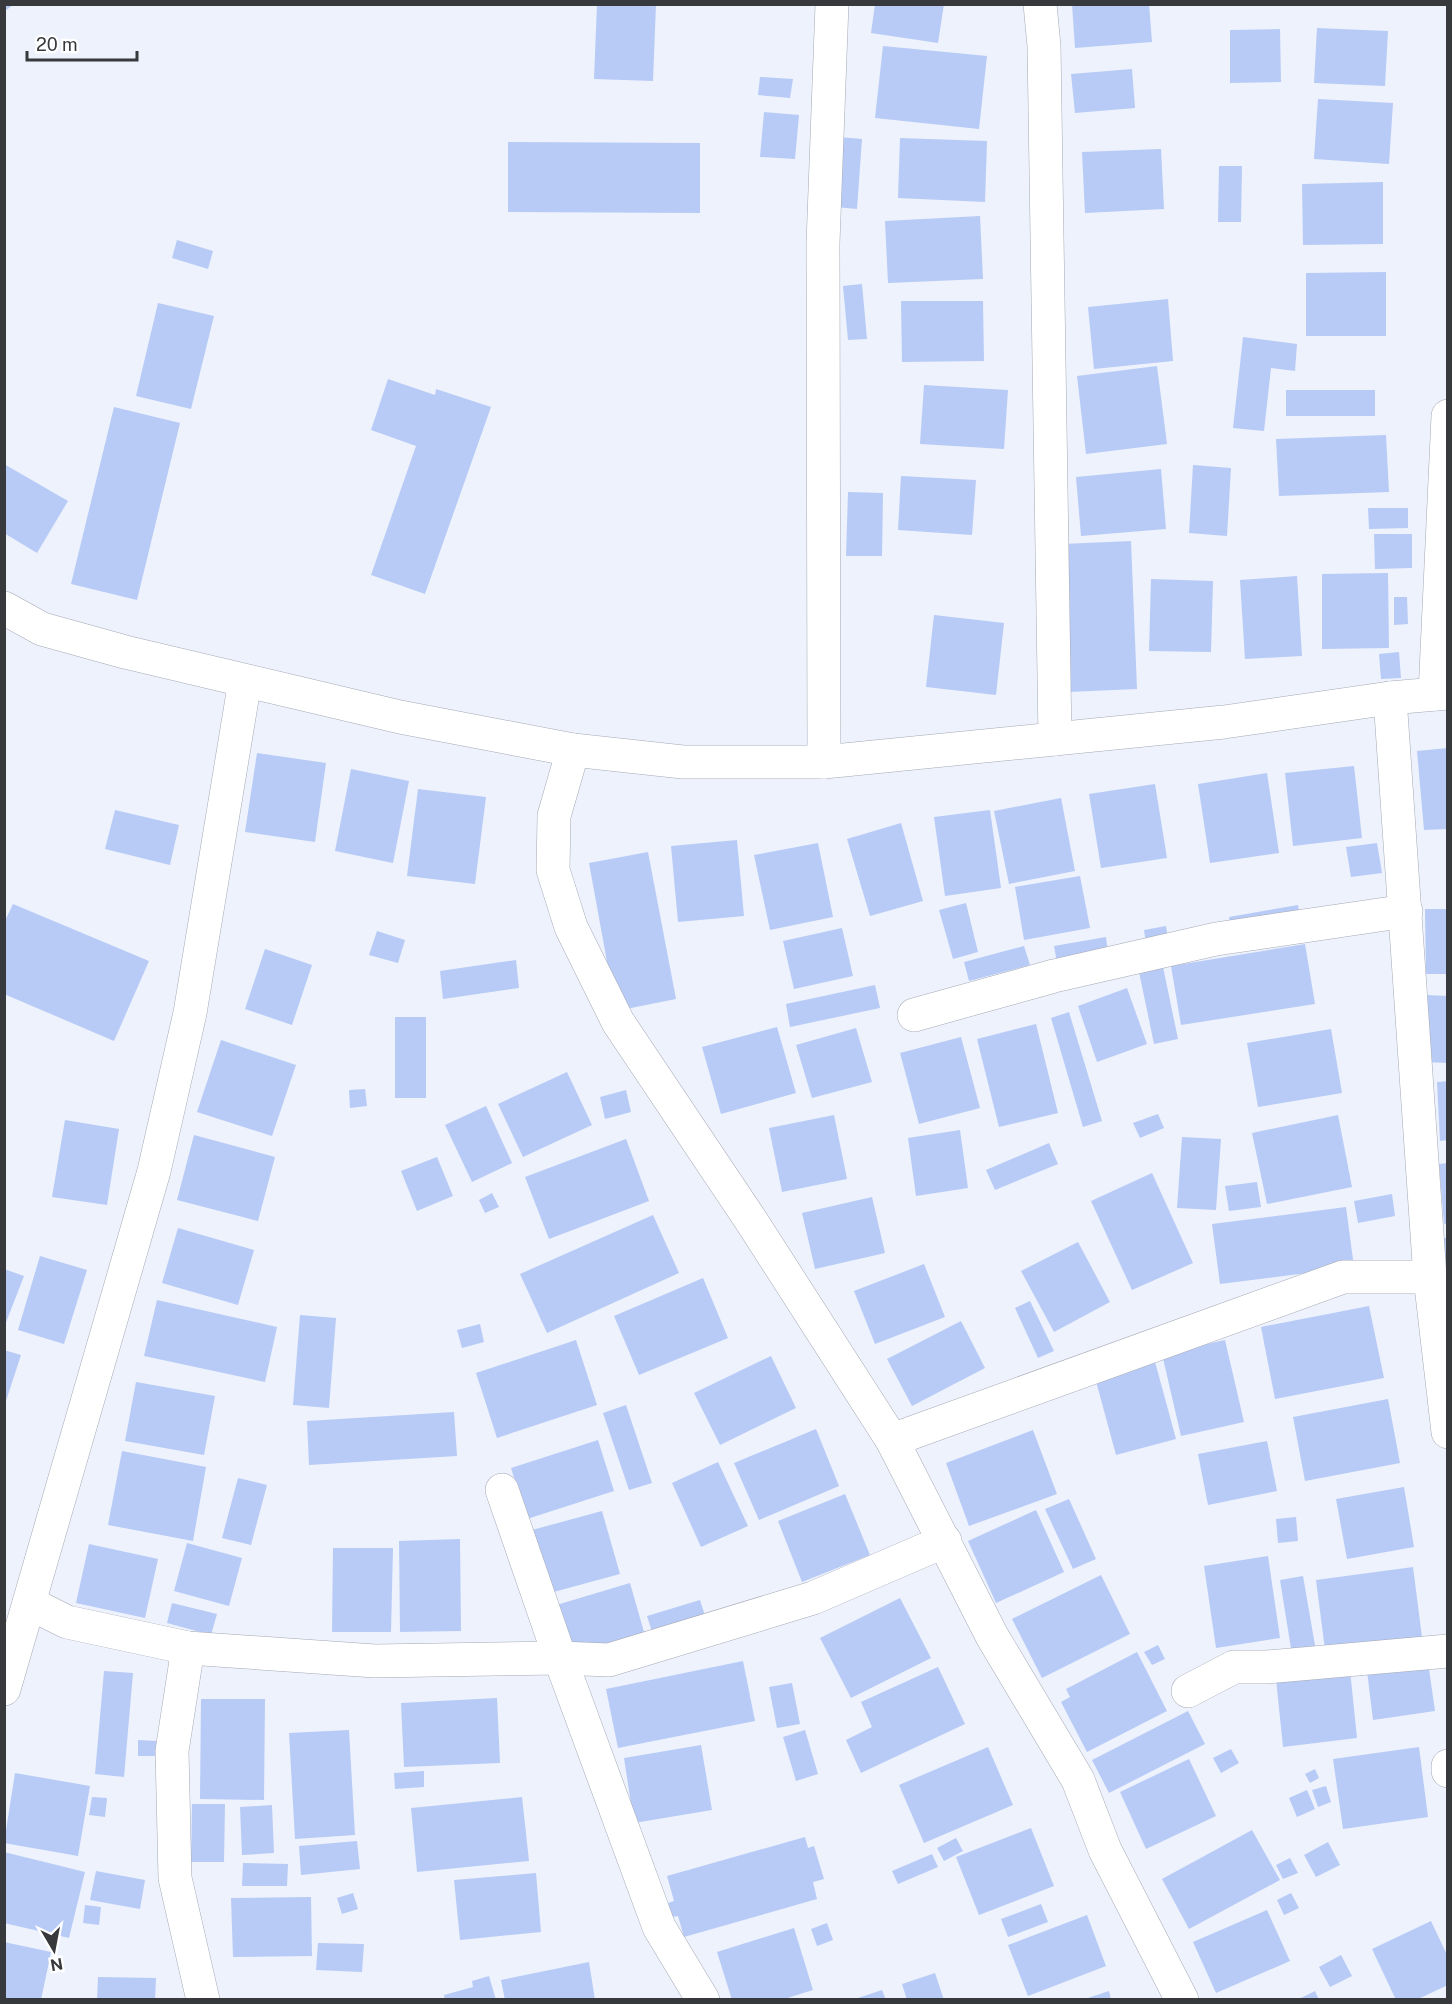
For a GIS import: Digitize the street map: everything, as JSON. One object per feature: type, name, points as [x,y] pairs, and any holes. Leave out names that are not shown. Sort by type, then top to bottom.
[{"type":"street","points":[[824,762],[823,243],[832,4]]},
{"type":"street","points":[[1040,4],[1044,46],[1055,739]]},
{"type":"street","points":[[4,608],[42,629],[125,652],[400,717],[573,750],[683,762],[824,762],[1224,722],[1390,698],[1441,694],[1448,416]]},
{"type":"street","points":[[4,1689],[154,1171],[190,1013],[245,681]]},
{"type":"street","points":[[1390,698],[1430,1277],[1448,1432]]},
{"type":"street","points":[[573,750],[554,816],[554,870],[572,927],[618,1022],[752,1222],[892,1440],[992,1636],[1078,1780],[1105,1850],[1182,2000]]},
{"type":"street","points":[[914,1015],[1054,976],[1216,939],[1406,911]]},
{"type":"street","points":[[892,1440],[1343,1277],[1430,1277]]},
{"type":"street","points":[[502,1490],[560,1658],[659,1927],[703,2000]]},
{"type":"street","points":[[29,1603],[188,1648],[375,1661],[560,1658],[609,1660],[813,1598],[945,1541]]},
{"type":"street","points":[[188,1648],[172,1752],[176,1878],[203,2000]]},
{"type":"street","points":[[1188,1691],[1234,1667],[1267,1667],[1448,1651]]},
{"type":"street","points":[[1448,1766],[1448,1771]]},
{"type":"building","points":[[4,4],[14,4],[4,12]]},
{"type":"building","points":[[597,4],[656,4],[653,81],[594,79]]},
{"type":"building","points":[[875,4],[944,4],[938,43],[871,33]]},
{"type":"building","points":[[1072,4],[1149,4],[1152,42],[1075,48]]},
{"type":"building","points":[[1317,28],[1388,31],[1385,86],[1314,83]]},
{"type":"building","points":[[1280,29],[1281,82],[1230,83],[1230,30]]},
{"type":"building","points":[[883,46],[987,56],[979,129],[875,118]]},
{"type":"building","points":[[1132,69],[1135,108],[1075,113],[1071,74]]},
{"type":"building","points":[[760,77],[793,79],[790,98],[758,95]]},
{"type":"building","points":[[1318,99],[1393,103],[1389,164],[1314,159]]},
{"type":"building","points":[[764,112],[799,115],[795,159],[760,157]]},
{"type":"building","points":[[839,137],[862,139],[857,209],[835,207]]},
{"type":"building","points":[[900,138],[987,141],[985,202],[898,198]]},
{"type":"building","points":[[508,142],[700,143],[700,213],[508,212]]},
{"type":"building","points":[[1161,149],[1164,209],[1085,213],[1082,152]]},
{"type":"building","points":[[1219,166],[1242,166],[1241,222],[1218,222]]},
{"type":"building","points":[[1383,182],[1383,244],[1303,245],[1302,184]]},
{"type":"building","points":[[980,216],[983,279],[888,283],[885,221]]},
{"type":"building","points":[[177,240],[213,251],[208,269],[172,258]]},
{"type":"building","points":[[1386,272],[1386,336],[1306,336],[1306,273]]},
{"type":"building","points":[[862,284],[867,339],[848,340],[843,286]]},
{"type":"building","points":[[1168,299],[1173,361],[1094,369],[1088,307]]},
{"type":"building","points":[[901,301],[983,301],[984,361],[902,362]]},
{"type":"building","points":[[158,303],[214,316],[191,409],[136,396]]},
{"type":"building","points":[[1243,337],[1297,344],[1295,371],[1271,368],[1264,431],[1233,428]]},
{"type":"building","points":[[1157,366],[1167,444],[1086,454],[1077,376]]},
{"type":"building","points":[[388,379],[435,395],[436,389],[491,407],[425,594],[371,575],[416,446],[371,430]]},
{"type":"building","points":[[924,385],[1008,390],[1004,449],[920,444]]},
{"type":"building","points":[[1286,390],[1375,390],[1375,416],[1286,416]]},
{"type":"building","points":[[114,407],[180,423],[137,600],[71,584]]},
{"type":"building","points":[[1386,435],[1389,492],[1279,496],[1276,439]]},
{"type":"building","points":[[4,464],[68,501],[37,553],[4,533]]},
{"type":"building","points":[[1193,465],[1231,468],[1227,536],[1189,533]]},
{"type":"building","points":[[1161,469],[1166,529],[1081,536],[1076,477]]},
{"type":"building","points":[[901,476],[976,480],[972,535],[898,530]]},
{"type":"building","points":[[848,492],[883,493],[882,556],[846,556]]},
{"type":"building","points":[[1368,508],[1408,508],[1408,528],[1369,529]]},
{"type":"building","points":[[1374,534],[1412,534],[1412,568],[1375,569]]},
{"type":"building","points":[[1131,541],[1137,689],[1068,692],[1062,544]]},
{"type":"building","points":[[1388,573],[1389,648],[1322,649],[1322,574]]},
{"type":"building","points":[[1297,576],[1302,656],[1245,659],[1240,580]]},
{"type":"building","points":[[1151,579],[1213,581],[1211,652],[1149,651]]},
{"type":"building","points":[[1394,597],[1407,597],[1408,624],[1394,625]]},
{"type":"building","points":[[934,615],[1004,623],[996,695],[926,687]]},
{"type":"building","points":[[1399,652],[1401,678],[1381,679],[1379,654]]},
{"type":"building","points":[[1448,748],[1448,829],[1424,830],[1417,751]]},
{"type":"building","points":[[257,753],[326,763],[315,842],[245,832]]},
{"type":"building","points":[[1354,766],[1362,838],[1293,846],[1285,773]]},
{"type":"building","points":[[351,769],[409,781],[393,863],[335,851]]},
{"type":"building","points":[[1267,773],[1279,853],[1210,863],[1198,784]]},
{"type":"building","points":[[1155,784],[1167,858],[1101,868],[1089,794]]},
{"type":"building","points":[[418,789],[486,797],[475,884],[407,876]]},
{"type":"building","points":[[1061,798],[1075,871],[1009,884],[994,811]]},
{"type":"building","points":[[115,810],[179,825],[170,865],[105,849]]},
{"type":"building","points":[[990,810],[1001,888],[945,896],[934,817]]},
{"type":"building","points":[[901,823],[923,901],[870,916],[847,839]]},
{"type":"building","points":[[737,840],[744,916],[678,922],[671,846]]},
{"type":"building","points":[[818,843],[833,917],[770,930],[754,855]]},
{"type":"building","points":[[1377,843],[1382,873],[1351,877],[1346,847]]},
{"type":"building","points":[[648,852],[676,999],[616,1011],[589,863]]},
{"type":"building","points":[[1080,876],[1090,928],[1024,940],[1015,887]]},
{"type":"building","points":[[966,903],[978,952],[953,959],[939,910]]},
{"type":"building","points":[[13,904],[149,961],[114,1041],[4,994],[4,923]]},
{"type":"building","points":[[1298,905],[1300,918],[1231,930],[1229,917]]},
{"type":"building","points":[[1425,909],[1448,909],[1448,974],[1426,974]]},
{"type":"building","points":[[1166,926],[1168,939],[1146,943],[1144,930]]},
{"type":"building","points":[[842,928],[853,976],[794,989],[783,941]]},
{"type":"building","points":[[377,931],[405,940],[398,963],[369,955]]},
{"type":"building","points":[[1106,937],[1108,954],[1057,963],[1054,946]]},
{"type":"building","points":[[1305,944],[1315,1004],[1181,1025],[1171,966]]},
{"type":"building","points":[[1024,946],[1030,965],[969,981],[964,962]]},
{"type":"building","points":[[265,949],[312,965],[292,1025],[245,1009]]},
{"type":"building","points":[[516,960],[519,988],[443,999],[440,971]]},
{"type":"building","points":[[1162,962],[1178,1039],[1154,1044],[1138,967]]},
{"type":"building","points":[[875,985],[880,1008],[790,1027],[786,1004]]},
{"type":"building","points":[[1127,988],[1147,1044],[1097,1062],[1078,1006]]},
{"type":"building","points":[[1426,995],[1448,996],[1448,1063],[1423,1062]]},
{"type":"building","points":[[1069,1012],[1102,1121],[1083,1127],[1051,1018]]},
{"type":"building","points":[[395,1017],[426,1017],[426,1098],[395,1098]]},
{"type":"building","points":[[1036,1024],[1058,1113],[999,1127],[977,1039]]},
{"type":"building","points":[[777,1027],[796,1093],[721,1114],[702,1047]]},
{"type":"building","points":[[856,1028],[872,1082],[812,1098],[796,1045]]},
{"type":"building","points":[[1331,1029],[1342,1093],[1258,1107],[1247,1043]]},
{"type":"building","points":[[961,1037],[980,1108],[919,1124],[900,1053]]},
{"type":"building","points":[[221,1040],[296,1065],[272,1136],[197,1112]]},
{"type":"building","points":[[567,1072],[592,1125],[523,1157],[498,1104]]},
{"type":"building","points":[[1448,1081],[1448,1140],[1440,1141],[1437,1082]]},
{"type":"building","points":[[365,1089],[367,1106],[350,1108],[349,1090]]},
{"type":"building","points":[[626,1090],[631,1112],[605,1119],[600,1097]]},
{"type":"building","points":[[486,1106],[512,1163],[472,1182],[445,1125]]},
{"type":"building","points":[[1158,1114],[1164,1128],[1140,1138],[1133,1123]]},
{"type":"building","points":[[834,1115],[847,1179],[782,1192],[769,1128]]},
{"type":"building","points":[[1338,1115],[1352,1187],[1267,1204],[1252,1133]]},
{"type":"building","points":[[65,1120],[119,1129],[107,1205],[52,1197]]},
{"type":"building","points":[[960,1130],[968,1188],[916,1196],[908,1138]]},
{"type":"building","points":[[194,1135],[275,1157],[258,1221],[177,1200]]},
{"type":"building","points":[[1182,1137],[1221,1139],[1216,1210],[1177,1208]]},
{"type":"building","points":[[626,1139],[649,1201],[549,1239],[525,1177]]},
{"type":"building","points":[[1049,1143],[1058,1164],[995,1190],[986,1170]]},
{"type":"building","points":[[437,1157],[453,1196],[417,1211],[401,1171]]},
{"type":"building","points":[[1448,1163],[1448,1223],[1444,1224],[1439,1164]]},
{"type":"building","points":[[1152,1173],[1193,1263],[1132,1290],[1091,1201]]},
{"type":"building","points":[[1257,1182],[1261,1207],[1229,1211],[1225,1186]]},
{"type":"building","points":[[492,1193],[499,1207],[485,1213],[479,1200]]},
{"type":"building","points":[[1392,1194],[1395,1216],[1358,1223],[1354,1201]]},
{"type":"building","points":[[872,1197],[885,1253],[815,1269],[802,1213]]},
{"type":"building","points":[[1346,1207],[1354,1267],[1220,1284],[1212,1224]]},
{"type":"building","points":[[653,1215],[679,1273],[547,1333],[520,1274]]},
{"type":"building","points":[[178,1228],[254,1250],[238,1305],[162,1283]]},
{"type":"building","points":[[1443,1238],[1448,1238],[1448,1272],[1446,1272]]},
{"type":"building","points":[[1078,1242],[1110,1302],[1054,1332],[1021,1271]]},
{"type":"building","points":[[40,1256],[87,1270],[64,1344],[18,1330]]},
{"type":"building","points":[[924,1264],[945,1317],[875,1344],[854,1291]]},
{"type":"building","points":[[4,1269],[24,1276],[5,1325],[4,1325]]},
{"type":"building","points":[[703,1278],[728,1338],[639,1375],[614,1316]]},
{"type":"building","points":[[157,1300],[277,1327],[265,1382],[144,1356]]},
{"type":"building","points":[[1030,1301],[1054,1351],[1038,1358],[1015,1308]]},
{"type":"building","points":[[1369,1306],[1384,1378],[1275,1399],[1261,1327]]},
{"type":"building","points":[[300,1315],[336,1318],[329,1408],[293,1405]]},
{"type":"building","points":[[961,1321],[985,1368],[912,1406],[887,1359]]},
{"type":"building","points":[[480,1324],[484,1342],[462,1348],[457,1330]]},
{"type":"building","points":[[576,1340],[597,1405],[497,1438],[476,1373]]},
{"type":"building","points":[[1225,1340],[1244,1422],[1181,1436],[1162,1354]]},
{"type":"building","points":[[4,1350],[21,1355],[5,1404],[4,1404]]},
{"type":"building","points":[[771,1356],[796,1408],[720,1445],[694,1393]]},
{"type":"building","points":[[1154,1358],[1176,1439],[1116,1455],[1094,1374]]},
{"type":"building","points":[[136,1382],[215,1396],[204,1455],[125,1441]]},
{"type":"building","points":[[1388,1399],[1400,1463],[1305,1481],[1293,1417]]},
{"type":"building","points":[[626,1405],[652,1483],[629,1490],[603,1413]]},
{"type":"building","points":[[454,1412],[457,1456],[309,1465],[307,1421]]},
{"type":"building","points":[[816,1429],[839,1486],[759,1520],[734,1463]]},
{"type":"building","points":[[1033,1430],[1057,1494],[969,1526],[946,1463]]},
{"type":"building","points":[[598,1440],[614,1491],[527,1519],[511,1468]]},
{"type":"building","points":[[1267,1441],[1277,1491],[1208,1505],[1198,1454]]},
{"type":"building","points":[[122,1451],[206,1467],[193,1541],[108,1525]]},
{"type":"building","points":[[718,1462],[748,1526],[701,1547],[672,1483]]},
{"type":"building","points":[[238,1478],[267,1485],[251,1545],[222,1538]]},
{"type":"building","points":[[1404,1487],[1414,1547],[1347,1559],[1336,1499]]},
{"type":"building","points":[[845,1494],[870,1555],[802,1582],[778,1521]]},
{"type":"building","points":[[1069,1499],[1096,1559],[1073,1569],[1045,1509]]},
{"type":"building","points":[[1036,1510],[1064,1572],[996,1603],[968,1541]]},
{"type":"building","points":[[602,1511],[620,1574],[550,1593],[532,1530]]},
{"type":"building","points":[[1296,1517],[1298,1541],[1278,1543],[1276,1519]]},
{"type":"building","points":[[460,1539],[461,1631],[400,1632],[399,1541]]},
{"type":"building","points":[[187,1543],[242,1558],[229,1606],[174,1591]]},
{"type":"building","points":[[89,1544],[158,1559],[145,1618],[76,1603]]},
{"type":"building","points":[[333,1548],[393,1548],[391,1632],[332,1632]]},
{"type":"building","points":[[1268,1556],[1280,1638],[1216,1648],[1204,1566]]},
{"type":"building","points":[[1413,1567],[1422,1637],[1325,1650],[1316,1580]]},
{"type":"building","points":[[1101,1575],[1130,1634],[1042,1678],[1012,1619]]},
{"type":"building","points":[[1303,1576],[1317,1657],[1293,1661],[1280,1580]]},
{"type":"building","points":[[630,1583],[648,1646],[572,1669],[553,1606]]},
{"type":"building","points":[[900,1598],[931,1658],[851,1698],[820,1638]]},
{"type":"building","points":[[700,1600],[708,1625],[655,1641],[647,1616]]},
{"type":"building","points":[[172,1603],[217,1614],[211,1635],[167,1623]]},
{"type":"building","points":[[1158,1645],[1165,1659],[1152,1665],[1144,1652]]},
{"type":"building","points":[[1137,1652],[1167,1711],[1087,1752],[1061,1702],[1070,1697],[1066,1689]]},
{"type":"building","points":[[743,1661],[755,1721],[618,1748],[606,1689]]},
{"type":"building","points":[[1428,1662],[1435,1711],[1373,1720],[1367,1671]]},
{"type":"building","points":[[938,1667],[965,1724],[861,1773],[846,1740],[872,1727],[861,1702]]},
{"type":"building","points":[[1350,1670],[1357,1738],[1283,1747],[1276,1679]]},
{"type":"building","points":[[104,1671],[133,1673],[124,1777],[95,1774]]},
{"type":"building","points":[[792,1683],[800,1724],[777,1728],[769,1687]]},
{"type":"building","points":[[497,1698],[500,1763],[404,1767],[401,1703]]},
{"type":"building","points":[[201,1699],[265,1699],[264,1800],[200,1799]]},
{"type":"building","points":[[1188,1711],[1205,1744],[1109,1793],[1092,1760]]},
{"type":"building","points":[[349,1730],[355,1835],[295,1839],[289,1733]]},
{"type":"building","points":[[805,1730],[818,1774],[796,1781],[783,1737]]},
{"type":"building","points":[[138,1740],[157,1741],[157,1756],[138,1756]]},
{"type":"building","points":[[701,1745],[712,1810],[634,1823],[624,1758]]},
{"type":"building","points":[[988,1747],[1013,1805],[924,1843],[899,1785]]},
{"type":"building","points":[[1419,1747],[1428,1817],[1343,1829],[1333,1759]]},
{"type":"building","points":[[1231,1749],[1239,1763],[1221,1773],[1213,1758]]},
{"type":"building","points":[[1189,1759],[1216,1816],[1146,1849],[1120,1792]]},
{"type":"building","points":[[1315,1769],[1319,1778],[1310,1783],[1305,1774]]},
{"type":"building","points":[[424,1771],[424,1787],[395,1789],[394,1773]]},
{"type":"building","points":[[15,1773],[90,1786],[78,1856],[4,1843]]},
{"type":"building","points":[[1326,1786],[1331,1802],[1318,1807],[1312,1790]]},
{"type":"building","points":[[1307,1790],[1315,1809],[1297,1817],[1289,1798]]},
{"type":"building","points":[[92,1797],[107,1798],[105,1817],[89,1815]]},
{"type":"building","points":[[522,1797],[529,1861],[417,1872],[411,1808]]},
{"type":"building","points":[[192,1804],[225,1804],[224,1862],[191,1862]]},
{"type":"building","points":[[272,1805],[274,1853],[242,1855],[240,1807]]},
{"type":"building","points":[[1031,1828],[1054,1886],[979,1915],[956,1857]]},
{"type":"building","points":[[1252,1830],[1280,1880],[1189,1929],[1162,1879]]},
{"type":"building","points":[[805,1837],[808,1848],[814,1846],[824,1879],[813,1882],[817,1899],[684,1937],[678,1916],[672,1917],[668,1903],[674,1901],[667,1876]]},
{"type":"building","points":[[956,1838],[963,1851],[944,1861],[937,1848]]},
{"type":"building","points":[[357,1841],[360,1869],[301,1875],[299,1846]]},
{"type":"building","points":[[1328,1842],[1340,1865],[1316,1877],[1304,1855]]},
{"type":"building","points":[[4,1852],[85,1872],[69,1938],[4,1923]]},
{"type":"building","points":[[932,1854],[938,1867],[898,1884],[892,1871]]},
{"type":"building","points":[[1290,1858],[1298,1873],[1283,1879],[1276,1865]]},
{"type":"building","points":[[243,1863],[288,1864],[287,1886],[242,1886]]},
{"type":"building","points":[[96,1871],[145,1880],[140,1909],[90,1900]]},
{"type":"building","points":[[536,1873],[541,1932],[460,1940],[454,1880]]},
{"type":"building","points":[[353,1893],[358,1909],[342,1914],[337,1898]]},
{"type":"building","points":[[1291,1893],[1299,1908],[1284,1915],[1277,1900]]},
{"type":"building","points":[[311,1897],[312,1956],[233,1957],[231,1898]]},
{"type":"building","points":[[1041,1904],[1048,1922],[1008,1937],[1001,1919]]},
{"type":"building","points":[[85,1905],[101,1907],[99,1925],[83,1923]]},
{"type":"building","points":[[1267,1910],[1290,1961],[1216,1993],[1193,1942]]},
{"type":"building","points":[[1087,1915],[1106,1966],[1028,1996],[1008,1945]]},
{"type":"building","points":[[1431,1921],[1448,1957],[1448,1985],[1416,2000],[1396,2000],[1372,1949]]},
{"type":"building","points":[[827,1923],[833,1940],[817,1946],[811,1929]]},
{"type":"building","points":[[794,1928],[813,1990],[781,2000],[732,2000],[717,1952]]},
{"type":"building","points":[[4,1942],[51,1952],[41,2000],[4,2000]]},
{"type":"building","points":[[318,1943],[364,1944],[362,1972],[316,1970]]},
{"type":"building","points":[[1341,1955],[1352,1976],[1330,1987],[1319,1967]]},
{"type":"building","points":[[589,1962],[595,2000],[505,2000],[501,1980]]},
{"type":"building","points":[[935,1973],[944,2000],[907,2000],[902,1984]]},
{"type":"building","points":[[489,1976],[496,2000],[445,2000],[444,1995],[473,1987],[472,1981]]},
{"type":"building","points":[[98,1977],[156,1978],[155,2000],[97,2000]]},
{"type":"building","points":[[882,1990],[886,2000],[855,2000],[855,1999]]},
{"type":"building","points":[[1109,1991],[1111,2000],[1085,1999]]},
{"type":"building","points":[[1315,1991],[1319,2000],[1297,2000]]}]
